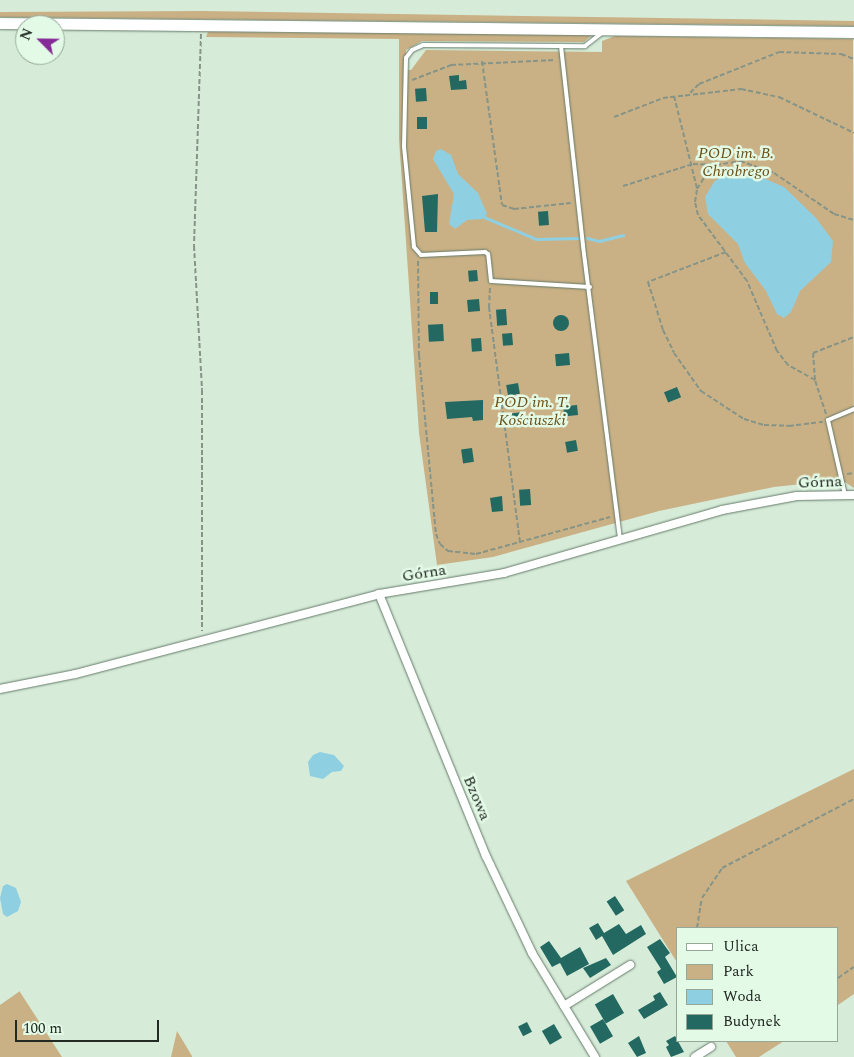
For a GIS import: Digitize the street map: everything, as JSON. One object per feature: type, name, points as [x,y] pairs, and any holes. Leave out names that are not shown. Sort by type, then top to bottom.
[{"type":"street","points":[[0,23],[854,32]]},
{"type":"street","name":"Górna","points":[[0,689],[204,641],[379,594],[504,573],[620,538],[751,503],[797,496],[854,495]]},
{"type":"street","name":"Bzowa","points":[[379,594],[486,856],[532,954],[595,1057]]},
{"type":"street","points":[[564,1006],[630,965]]},
{"type":"street","points":[[695,1057],[711,1048]]},
{"type":"lane","points":[[590,286],[491,281],[488,254],[485,252],[421,255],[414,247],[405,155],[406,58],[412,50],[423,45],[585,46],[606,29]]},
{"type":"lane","points":[[561,46],[579,202],[582,246],[590,286],[620,538]]},
{"type":"lane","points":[[845,495],[828,420],[854,409]]},
{"type":"path","points":[[202,26],[194,246],[201,344],[200,616],[204,641]]},
{"type":"path","points":[[688,94],[699,84],[779,52],[841,54],[854,59]]},
{"type":"path","points":[[405,83],[451,65],[482,61],[563,60]]},
{"type":"path","points":[[482,61],[502,205],[514,209],[579,202]]},
{"type":"path","points":[[614,116],[674,96],[741,89],[795,103],[854,133]]},
{"type":"path","points":[[674,96],[693,164],[697,189],[695,202],[698,215],[747,281],[777,351],[788,365],[815,380]]},
{"type":"path","points":[[623,186],[693,164],[716,165],[740,161],[760,167],[801,190],[834,214],[854,220]]},
{"type":"path","points":[[697,189],[716,165]]},
{"type":"path","points":[[726,252],[648,282],[663,330],[674,353],[701,391],[744,420],[764,425],[789,426],[828,420],[815,380],[813,353],[854,337]]},
{"type":"path","points":[[421,255],[416,265],[419,355],[436,534],[440,544],[448,551],[459,554],[520,543],[617,515]]},
{"type":"path","points":[[491,281],[489,307],[520,543]]},
{"type":"path","points":[[698,927],[702,898],[722,868],[854,799]]},
{"type":"path","points":[[839,977],[854,967]]},
{"type":"green space","points":[[202,11],[854,21],[854,26],[65,18],[65,15],[15,15],[15,17],[0,17],[0,12]]},
{"type":"green space","points":[[208,32],[593,34],[584,42],[422,41],[406,50],[406,70],[411,70],[426,50],[602,52],[602,41],[615,36],[853,39],[854,488],[845,482],[821,482],[774,487],[659,511],[493,557],[437,565],[419,433],[399,139],[399,39],[206,37]]},
{"type":"green space","points":[[854,769],[854,994],[839,1004],[839,927],[676,927],[676,961],[626,881]]},
{"type":"green space","points":[[20,991],[62,1057],[0,1057],[0,1005]]},
{"type":"green space","points":[[177,1031],[192,1056],[192,1057],[171,1057]]},
{"type":"green space","points":[[727,1042],[782,1042],[759,1057],[736,1057]]},
{"type":"water","points":[[441,149],[451,155],[458,174],[478,193],[487,214],[482,219],[467,220],[455,229],[449,224],[454,194],[433,159],[436,151]]},
{"type":"water","points":[[727,171],[747,171],[784,187],[816,218],[833,241],[831,262],[800,291],[791,312],[784,318],[777,314],[766,291],[745,263],[738,244],[708,214],[705,197],[714,182]]},
{"type":"water","points":[[320,752],[334,755],[344,766],[341,771],[332,772],[323,779],[310,776],[308,762],[313,755]]},
{"type":"water","points":[[7,884],[16,888],[21,902],[18,911],[7,917],[3,914],[0,898],[3,886]]},
{"type":"building","points":[[459,75],[459,81],[466,80],[467,89],[451,90],[449,76]]},
{"type":"building","points":[[426,88],[427,101],[416,102],[415,89]]},
{"type":"building","points":[[417,117],[427,117],[427,129],[417,129]]},
{"type":"building","points":[[438,194],[437,232],[425,232],[422,196]]},
{"type":"building","points":[[548,211],[549,225],[539,226],[538,212]]},
{"type":"building","points":[[477,270],[478,281],[469,282],[468,271]]},
{"type":"building","points":[[430,292],[438,292],[438,304],[430,304]]},
{"type":"building","points":[[479,299],[480,311],[468,312],[467,300]]},
{"type":"building","points":[[506,309],[507,325],[497,326],[496,310]]},
{"type":"building","points":[[561,315],[567,317],[569,323],[567,329],[561,331],[555,329],[553,323],[555,317]]},
{"type":"building","points":[[443,324],[444,341],[429,342],[428,325]]},
{"type":"building","points":[[512,333],[513,345],[503,346],[502,334]]},
{"type":"building","points":[[481,338],[482,351],[472,352],[471,339]]},
{"type":"building","points":[[569,353],[570,365],[556,366],[555,354]]},
{"type":"building","points":[[518,383],[520,394],[508,396],[506,385]]},
{"type":"building","points":[[677,387],[681,397],[668,402],[664,392]]},
{"type":"building","points":[[483,400],[483,420],[473,421],[472,417],[447,419],[445,402]]},
{"type":"building","points":[[577,405],[578,415],[564,416],[563,406]]},
{"type":"building","points":[[524,412],[525,422],[511,423],[510,413]]},
{"type":"building","points":[[576,440],[578,451],[567,453],[565,442]]},
{"type":"building","points":[[472,448],[474,462],[463,463],[461,450]]},
{"type":"building","points":[[530,489],[531,505],[520,506],[519,490]]},
{"type":"building","points":[[502,496],[503,511],[492,512],[490,498]]},
{"type":"building","points":[[615,896],[624,910],[616,916],[607,901]]},
{"type":"building","points":[[598,923],[604,933],[619,924],[626,934],[641,925],[646,934],[613,955],[602,936],[596,940],[589,928]]},
{"type":"building","points":[[660,939],[670,953],[665,957],[676,978],[664,984],[657,972],[661,969],[647,947]]},
{"type":"building","points":[[549,941],[561,958],[580,947],[589,964],[567,976],[560,963],[552,967],[540,947]]},
{"type":"building","points":[[606,958],[611,965],[590,978],[583,968]]},
{"type":"building","points":[[660,992],[668,1005],[644,1019],[638,1010],[655,1000],[653,996]]},
{"type":"building","points":[[613,994],[624,1013],[606,1024],[595,1004]]},
{"type":"building","points":[[603,1019],[613,1036],[600,1044],[590,1026]]},
{"type":"building","points":[[527,1022],[532,1032],[523,1036],[518,1027]]},
{"type":"building","points":[[554,1024],[562,1038],[550,1045],[542,1031]]},
{"type":"building","points":[[639,1036],[646,1053],[637,1057],[628,1043]]},
{"type":"building","points":[[675,1036],[676,1042],[678,1042],[684,1052],[671,1057],[666,1047],[669,1045],[666,1041]]},
{"type":"waterway","points":[[484,217],[536,239],[580,238]]},
{"type":"waterway","points":[[587,238],[599,241],[623,235]]},
{"type":"park label","name":"POD im. B. Chrobrego","points":[[736,162]]},
{"type":"park label","name":"POD im. T. Kościuszki","points":[[532,411]]}]
